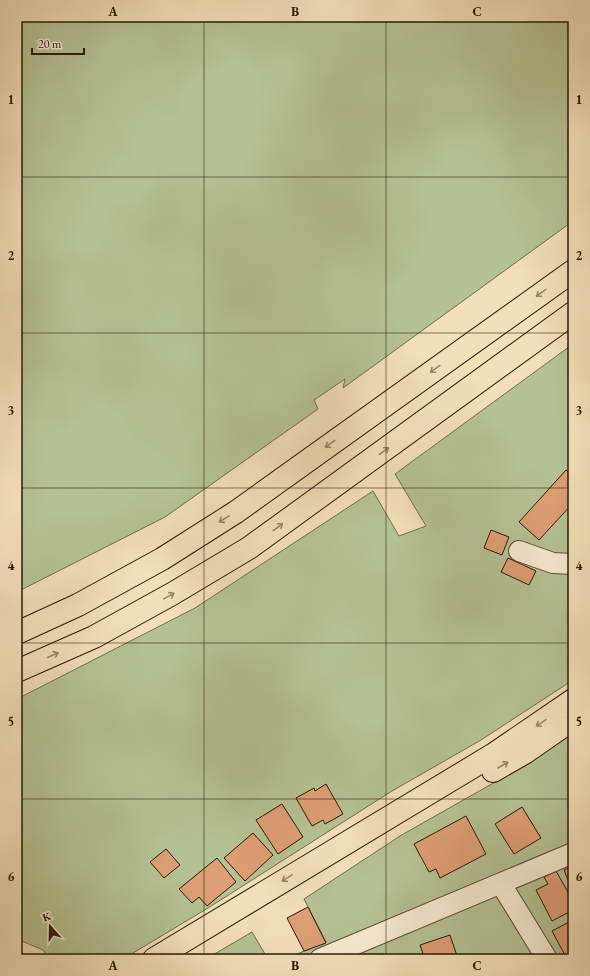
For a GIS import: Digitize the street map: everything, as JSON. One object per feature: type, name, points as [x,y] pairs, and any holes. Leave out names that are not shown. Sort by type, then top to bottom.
[{"type":"main road","points":[[17,633],[78,605],[162,559],[236,512],[573,270]]},
{"type":"main road","points":[[17,671],[94,637],[172,594],[249,548],[573,313]]},
{"type":"main road","points":[[154,959],[494,754],[573,700]]},
{"type":"main road","points":[[182,959],[362,848],[526,752],[573,719]]},
{"type":"street","points":[[519,552],[553,563],[573,564]]},
{"type":"street","points":[[320,959],[573,853]]},
{"type":"street","points":[[501,884],[547,959]]},
{"type":"green space","points":[[17,17],[573,17],[573,221],[343,388],[345,379],[314,400],[318,409],[165,517],[17,592]]},
{"type":"green space","points":[[573,344],[573,680],[481,740],[392,791],[208,908],[123,959],[50,959],[43,950],[17,939],[17,699],[195,608],[373,491],[399,536],[426,526],[395,474]]},
{"type":"green space","points":[[573,732],[573,959],[285,959],[326,942],[304,899],[400,836],[532,761]]},
{"type":"green space","points":[[252,932],[268,959],[206,959]]},
{"type":"building","points":[[566,470],[573,476],[573,503],[539,540],[519,522]]},
{"type":"building","points":[[491,530],[509,537],[502,555],[484,548]]},
{"type":"building","points":[[508,558],[536,571],[529,585],[501,572]]},
{"type":"building","points":[[326,784],[343,814],[325,824],[323,820],[312,826],[296,798],[314,788],[315,791]]},
{"type":"building","points":[[282,804],[303,837],[278,854],[256,820]]},
{"type":"building","points":[[522,807],[541,838],[514,854],[495,824]]},
{"type":"building","points":[[466,816],[486,854],[440,878],[436,869],[429,872],[414,844]]},
{"type":"building","points":[[253,833],[273,855],[245,881],[224,858]]},
{"type":"building","points":[[166,849],[180,865],[164,878],[150,862]]},
{"type":"building","points":[[217,858],[236,882],[207,906],[199,897],[192,903],[179,889]]},
{"type":"building","points":[[573,866],[573,893],[564,870]]},
{"type":"building","points":[[556,871],[573,901],[573,910],[552,921],[536,890],[548,884],[544,877]]},
{"type":"building","points":[[308,907],[326,943],[304,951],[287,918]]},
{"type":"building","points":[[573,920],[573,959],[567,959],[552,931]]},
{"type":"building","points":[[450,935],[458,959],[425,959],[420,945]]}]
